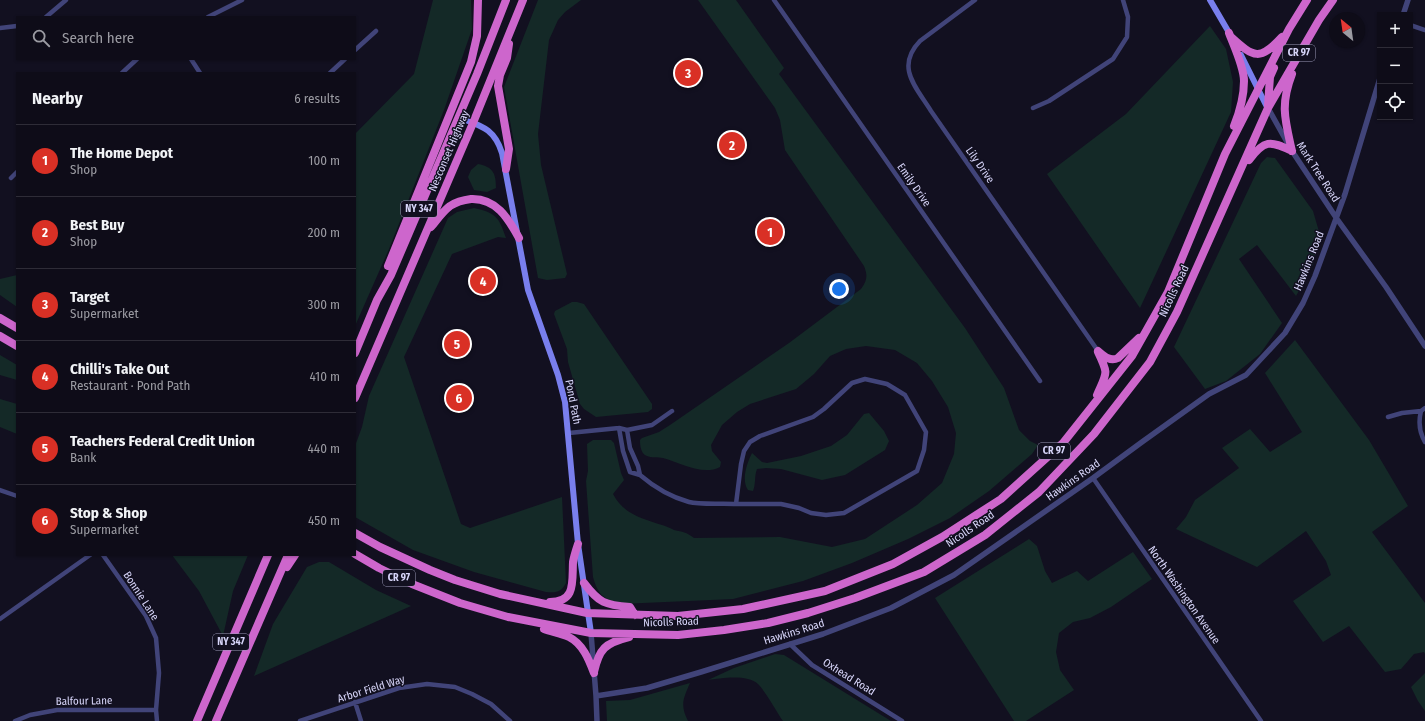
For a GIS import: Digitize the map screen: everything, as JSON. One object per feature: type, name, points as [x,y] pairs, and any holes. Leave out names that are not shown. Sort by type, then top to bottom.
[{"type":"highway","points":[[377,300],[386,271],[471,62],[477,36],[478,0]]},
{"type":"highway","name":"Nesconset Highway","points":[[356,351],[458,117],[506,0]]},
{"type":"highway","name":"Nesconset Highway","points":[[356,396],[473,123],[523,0]]},
{"type":"highway","name":"Nicolls Road","points":[[356,533],[362,538],[398,556],[455,580],[530,601],[587,614],[678,616],[743,609],[826,591],[892,564],[942,537],[1001,499],[1063,443],[1132,356],[1168,292],[1225,154],[1289,29],[1307,0]]},
{"type":"highway","points":[[1268,108],[1269,85],[1272,72],[1310,0]]},
{"type":"highway","name":"Nicolls Road","points":[[356,555],[395,576],[427,591],[474,607],[526,621],[591,633],[678,635],[768,623],[808,613],[855,598],[924,572],[985,535],[1039,492],[1094,434],[1150,362],[1178,312],[1268,108],[1319,20],[1333,0]]},
{"type":"highway","points":[[1230,35],[1248,52],[1260,54],[1271,48],[1289,29]]},
{"type":"highway","points":[[506,169],[509,149],[498,82],[507,58],[511,31]]},
{"type":"highway","points":[[1225,154],[1242,105],[1244,79],[1230,35]]},
{"type":"highway","points":[[1292,151],[1284,116],[1284,103],[1298,55]]},
{"type":"highway","points":[[1241,170],[1255,152],[1265,144],[1277,144],[1292,151]]},
{"type":"highway","points":[[423,238],[449,207],[461,201],[476,199],[491,203],[499,209],[507,218],[519,238]]},
{"type":"highway","points":[[0,318],[16,327]]},
{"type":"highway","points":[[1098,351],[1107,358],[1115,360],[1146,332]]},
{"type":"highway","points":[[0,336],[16,345]]},
{"type":"highway","points":[[1093,405],[1106,374],[1106,369],[1098,351]]},
{"type":"highway","points":[[530,601],[559,602],[566,598],[573,580],[573,561],[578,544]]},
{"type":"highway","name":"NY 347","points":[[216,721],[288,556]]},
{"type":"highway","points":[[270,595],[294,556]]},
{"type":"highway","name":"NY 347","points":[[198,721],[267,557]]},
{"type":"highway","points":[[584,582],[594,596],[600,601],[617,606],[630,607],[635,615]]},
{"type":"highway","points":[[526,621],[569,637],[586,653],[594,673]]},
{"type":"highway","points":[[594,673],[599,655],[608,643],[641,634]]},
{"type":"main road","name":"Mark Tree Road","points":[[1213,1],[1268,108]]},
{"type":"main road","name":"Pond Path","points":[[458,117],[485,128],[494,135],[500,148],[506,169],[528,290],[563,393],[569,433],[578,544],[587,614],[591,633]]},
{"type":"street","points":[[47,16],[66,0]]},
{"type":"street","points":[[210,16],[242,0]]},
{"type":"street","name":"Emily Drive","points":[[774,0],[1040,381]]},
{"type":"street","name":"Lily Drive","points":[[975,0],[920,41],[913,48],[907,64],[910,77],[931,110],[1098,351]]},
{"type":"street","points":[[1033,108],[1049,101],[1113,59],[1127,37],[1128,17],[1123,0]]},
{"type":"street","points":[[1404,12],[1408,0]]},
{"type":"street","points":[[0,28],[16,26]]},
{"type":"street","points":[[1413,26],[1425,30]]},
{"type":"street","points":[[356,49],[376,31]]},
{"type":"street","points":[[123,72],[136,60]]},
{"type":"street","points":[[192,60],[199,72]]},
{"type":"street","points":[[331,72],[344,60]]},
{"type":"street","name":"Hawkins Road","points":[[596,696],[647,688],[823,634],[891,608],[954,575],[1093,478],[1209,394],[1246,375],[1285,333],[1303,304],[1337,219],[1378,84]]},
{"type":"street","name":"Mark Tree Road","points":[[1268,108],[1292,151],[1425,346]]},
{"type":"street","points":[[11,178],[16,173]]},
{"type":"street","points":[[618,428],[623,451],[630,472],[640,475],[664,492],[690,503],[736,504],[781,504],[799,508],[811,513],[826,515],[844,513],[918,471],[924,450],[926,432],[905,395],[887,384],[865,379],[852,383],[813,417],[760,436],[750,442],[744,451],[741,464],[736,504]]},
{"type":"street","points":[[1388,417],[1423,410],[1419,426],[1425,442]]},
{"type":"street","points":[[569,433],[618,428],[627,430],[652,425],[672,411]]},
{"type":"street","points":[[627,430],[630,448],[640,475]]},
{"type":"street","points":[[628,465],[636,461]]},
{"type":"street","name":"North Washington Avenue","points":[[1093,478],[1261,721]]},
{"type":"street","points":[[0,490],[16,496]]},
{"type":"street","points":[[0,619],[89,556]]},
{"type":"street","name":"Bonnie Lane","points":[[104,556],[146,616],[156,638],[159,673],[156,710],[157,721]]},
{"type":"street","name":"Pond Path","points":[[591,633],[597,721]]},
{"type":"street","name":"Oxhead Road","points":[[790,644],[812,665],[902,721]]},
{"type":"street","name":"Arbor Field Way","points":[[300,721],[355,702],[410,686],[427,684],[455,687],[491,704],[510,721]]},
{"type":"street","points":[[355,702],[361,721]]},
{"type":"street","name":"Balfour Lane","points":[[15,721],[30,714],[57,710],[156,710]]},
{"type":"green space","points":[[433,0],[471,0],[472,29],[444,110],[389,249],[356,324],[356,133],[414,74]]},
{"type":"green space","points":[[538,0],[581,0],[565,12],[558,20],[549,40],[538,134],[541,165],[567,274],[565,278],[547,280],[538,278],[504,87]]},
{"type":"green space","points":[[698,0],[736,0],[784,68],[779,74],[965,328],[1004,388],[1019,430],[1030,441],[1038,445],[1032,454],[989,491],[950,518],[908,539],[852,563],[803,581],[733,599],[620,604],[605,598],[599,592],[593,577],[586,481],[588,471],[587,444],[593,440],[611,440],[614,443],[624,480],[613,494],[622,506],[634,515],[674,530],[684,532],[694,538],[780,537],[832,547],[865,539],[917,505],[942,483],[954,454],[956,433],[948,407],[932,381],[917,363],[895,350],[866,346],[846,349],[830,356],[814,374],[796,389],[750,404],[737,412],[722,425],[711,445],[712,451],[721,462],[720,467],[706,470],[692,468],[663,458],[649,457],[642,452],[640,440],[642,438],[659,432],[670,425],[789,343],[861,289],[866,278],[864,266],[785,150],[780,120],[775,108]]},
{"type":"green space","points":[[1210,26],[1226,49],[1233,82],[1231,112],[1140,308],[1047,174],[1126,114]]},
{"type":"green space","points":[[1267,157],[1275,158],[1313,211],[1320,235],[1313,265],[1296,296],[1257,245],[1239,259],[1282,323],[1260,354],[1226,381],[1205,389],[1174,347],[1261,163]]},
{"type":"green space","points":[[478,164],[487,167],[493,172],[496,188],[487,192],[474,190],[468,177],[471,170]]},
{"type":"green space","points":[[474,208],[492,214],[499,221],[506,238],[498,237],[452,254],[404,357],[461,524],[470,528],[562,497],[566,583],[556,592],[546,592],[474,572],[413,550],[356,518],[356,443],[362,427],[369,396],[448,218],[457,212]]},
{"type":"green space","points":[[16,275],[16,306],[0,295],[0,279]]},
{"type":"green space","points":[[572,302],[584,304],[652,404],[652,409],[648,412],[596,417],[584,409],[580,404],[568,362],[567,349],[554,314],[555,311]]},
{"type":"green space","points":[[1295,340],[1369,440],[1408,506],[1372,532],[1425,603],[1425,654],[1424,652],[1414,654],[1401,669],[1385,672],[1349,626],[1323,642],[1293,601],[1331,575],[1326,561],[1306,531],[1257,567],[1176,529],[1186,517],[1195,500],[1239,468],[1222,448],[1250,429],[1270,452],[1302,432],[1265,373]]},
{"type":"green space","points":[[0,355],[16,364],[16,380],[0,375]]},
{"type":"green space","points":[[0,399],[16,404],[16,434],[0,427]]},
{"type":"green space","points":[[869,413],[884,431],[889,441],[885,450],[845,475],[822,480],[781,469],[757,469],[753,491],[748,490],[745,477],[748,462],[752,453],[762,462],[767,463],[801,456],[831,446],[847,435],[864,414]]},
{"type":"green space","points":[[1029,539],[1037,546],[1045,571],[1052,583],[1077,571],[1088,581],[1133,552],[1152,579],[1111,607],[1090,618],[1073,622],[1059,633],[1056,652],[1060,670],[1074,690],[1026,721],[1014,721],[935,598]]},
{"type":"green space","points":[[173,556],[248,556],[233,591],[223,636],[199,591]]},
{"type":"green space","points":[[319,562],[329,562],[376,590],[411,606],[254,676],[273,624],[307,567]]},
{"type":"green space","points":[[775,654],[784,655],[891,721],[783,721],[764,692],[754,681],[741,678],[720,678],[708,680],[734,668]]},
{"type":"green space","points":[[1425,673],[1425,711],[1411,687]]},
{"type":"green space","points":[[690,683],[683,702],[684,711],[688,721],[607,721],[606,701],[630,700]]},
{"type":"place","name":"Target","points":[[688,73]]},
{"type":"place","name":"Best Buy","points":[[732,145]]},
{"type":"place","name":"The Home Depot","points":[[770,232]]},
{"type":"place","name":"Chilli's Take Out","points":[[483,281]]},
{"type":"place","name":"Teachers Federal Credit Union","points":[[457,344]]},
{"type":"place","name":"Stop & Shop","points":[[459,398]]}]
